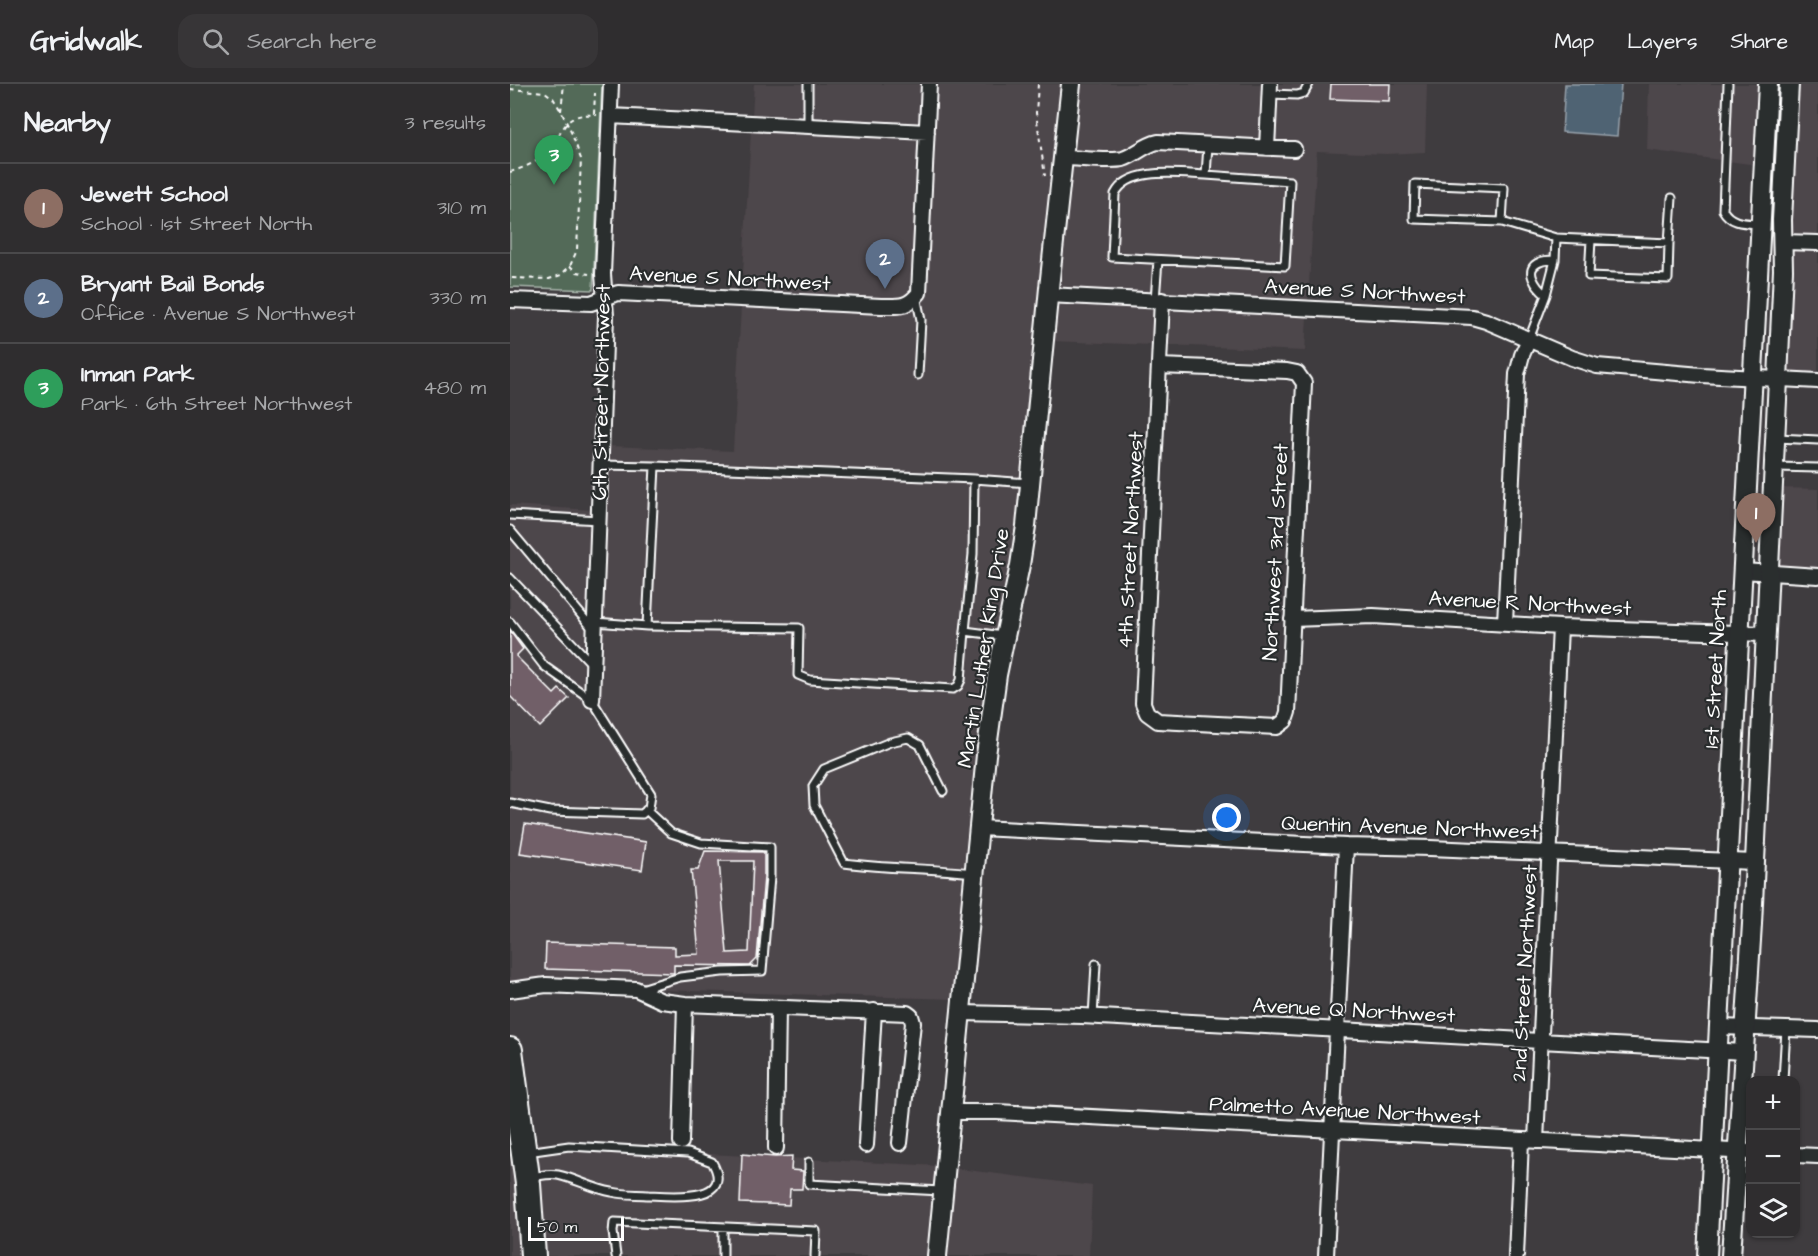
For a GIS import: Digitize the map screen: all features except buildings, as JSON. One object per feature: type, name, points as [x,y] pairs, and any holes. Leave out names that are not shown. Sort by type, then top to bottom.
[{"type":"highway","points":[[510,1050],[527,1178],[533,1256]]},
{"type":"main road","name":"Martin Luther King Drive","points":[[937,1256],[992,705],[1020,565],[1071,84]]},
{"type":"main road","name":"1st Street North","points":[[1707,1256],[1768,84]]},
{"type":"main road","points":[[1731,1256],[1744,1152],[1744,1052],[1778,379],[1789,84]]},
{"type":"street","name":"6th Street Northwest","points":[[592,700],[606,316],[603,274],[611,84]]},
{"type":"street","points":[[914,299],[919,293],[929,84]]},
{"type":"street","points":[[1267,148],[1270,89]]},
{"type":"street","points":[[610,116],[927,132]]},
{"type":"street","points":[[1064,158],[1120,160],[1133,155],[1147,144],[1158,142],[1294,149]]},
{"type":"street","points":[[1783,242],[1818,243]]},
{"type":"street","name":"Avenue S Northwest","points":[[510,300],[591,303],[618,294],[902,306],[914,299]]},
{"type":"street","name":"Avenue S Northwest","points":[[1048,295],[1472,317],[1597,366],[1818,381]]},
{"type":"street","name":"4th Street Northwest","points":[[1159,300],[1160,366],[1143,703],[1149,715],[1158,721],[1257,727],[1277,727],[1282,724]]},
{"type":"street","points":[[1505,623],[1517,374],[1529,339]]},
{"type":"street","name":"Northwest 3rd Street","points":[[1160,366],[1287,371],[1297,373],[1304,383],[1288,712],[1282,724]]},
{"type":"street","points":[[1743,571],[1818,576]]},
{"type":"street","name":"Avenue R Northwest","points":[[1292,619],[1373,616],[1560,627],[1765,634]]},
{"type":"street","name":"2nd Street Northwest","points":[[1536,1142],[1560,627]]},
{"type":"street","name":"Quentin Avenue Northwest","points":[[979,828],[1346,846],[1755,862]]},
{"type":"street","points":[[1326,1256],[1346,846]]},
{"type":"street","points":[[510,990],[546,985],[638,990],[662,1001],[685,1004],[907,1013],[913,1023],[900,1143]]},
{"type":"street","points":[[681,1142],[685,1004]]},
{"type":"street","points":[[776,1148],[778,1008]]},
{"type":"street","points":[[866,1145],[874,1011]]},
{"type":"street","name":"Avenue Q Northwest","points":[[962,1012],[1744,1052]]},
{"type":"street","points":[[1719,1027],[1818,1030]]},
{"type":"street","name":"Palmetto Avenue Northwest","points":[[951,1112],[997,1112],[1744,1152]]},
{"type":"street","points":[[1516,1256],[1521,1141]]},
{"type":"street","points":[[1800,1155],[1818,1156]]},
{"type":"lane","points":[[808,84],[808,126]]},
{"type":"lane","points":[[1270,89],[1297,95],[1304,93],[1310,84]]},
{"type":"lane","points":[[1728,84],[1723,210],[1727,217],[1736,222],[1761,224]]},
{"type":"lane","points":[[1206,175],[1208,145]]},
{"type":"lane","points":[[1155,174],[1206,175],[1290,181],[1285,266],[1112,257],[1117,189],[1139,177],[1155,174]]},
{"type":"lane","points":[[1502,222],[1504,188],[1414,184],[1414,219],[1502,222],[1556,238],[1669,243]]},
{"type":"lane","points":[[1591,240],[1589,276],[1668,279],[1672,198]]},
{"type":"lane","points":[[1529,339],[1546,295],[1555,260],[1556,238]]},
{"type":"lane","points":[[1158,260],[1159,300]]},
{"type":"lane","points":[[1546,295],[1536,287],[1532,275],[1533,267],[1540,261],[1555,260]]},
{"type":"lane","points":[[914,299],[921,320],[918,375]]},
{"type":"lane","points":[[1775,438],[1818,440]]},
{"type":"lane","points":[[601,465],[1030,483]]},
{"type":"lane","points":[[647,626],[655,466]]},
{"type":"lane","points":[[1773,467],[1818,468]]},
{"type":"lane","points":[[510,530],[595,626],[799,628],[798,675],[810,680],[953,689],[961,680],[973,555],[974,479]]},
{"type":"lane","points":[[510,515],[599,520]]},
{"type":"lane","points":[[510,578],[593,665]]},
{"type":"lane","points":[[510,622],[544,666],[592,700],[651,794],[650,808],[642,814],[550,811],[514,804],[510,812]]},
{"type":"lane","points":[[965,631],[1005,636]]},
{"type":"lane","points":[[943,791],[920,745],[908,738],[890,742],[824,769],[813,786],[814,805],[844,863],[880,868],[975,873]]},
{"type":"lane","points":[[638,990],[680,977],[722,972],[762,971],[770,877],[770,847],[700,843],[671,833],[646,810]]},
{"type":"lane","points":[[1093,1017],[1096,964]]},
{"type":"lane","points":[[1783,1076],[1786,1029]]},
{"type":"lane","points":[[524,1153],[569,1146],[688,1153],[712,1162],[717,1170],[716,1181],[710,1189],[699,1195],[686,1197],[614,1193],[558,1175],[546,1174],[527,1178]]},
{"type":"lane","points":[[809,1162],[809,1184],[944,1192]]},
{"type":"lane","points":[[616,1256],[614,1222],[816,1231],[815,1256]]},
{"type":"lane","points":[[723,1227],[723,1256]]},
{"type":"path","points":[[561,111],[564,84]]},
{"type":"path","points":[[1038,84],[1036,113],[1046,184]]},
{"type":"path","points":[[510,89],[545,92],[553,98],[575,140],[581,159],[577,250],[570,266],[561,275],[549,279],[510,278]]},
{"type":"path","points":[[594,114],[595,93]]},
{"type":"path","points":[[510,172],[531,164],[543,156],[566,123],[577,116],[594,114],[610,116]]},
{"type":"path","points":[[570,266],[577,272],[592,274]]},
{"type":"shaded area","points":[[754,84],[922,84],[921,124],[752,116]]},
{"type":"shaded area","points":[[936,84],[1065,84],[1019,525],[956,999],[658,990],[636,982],[546,978],[510,983],[510,505],[592,510],[585,707],[598,707],[608,446],[733,451],[741,307],[881,313],[913,311],[926,293]]},
{"type":"shaded area","points":[[1078,84],[1263,84],[1261,140],[1158,135],[1146,137],[1120,152],[1072,150]]},
{"type":"shaded area","points":[[1277,84],[1427,84],[1425,152],[1386,154],[1317,151],[1308,301],[1055,288],[1070,165],[1122,167],[1158,150],[1300,157],[1301,142],[1274,141]]},
{"type":"shaded area","points":[[1649,84],[1761,84],[1757,165],[1647,150]]},
{"type":"shaded area","points":[[1795,84],[1818,84],[1818,235],[1789,235]]},
{"type":"shaded area","points":[[751,130],[920,139],[912,290],[908,295],[900,298],[882,298],[742,292]]},
{"type":"shaded area","points":[[1789,249],[1818,250],[1818,373],[1785,371]]},
{"type":"shaded area","points":[[1054,303],[1155,307],[1154,345],[1051,341]]},
{"type":"shaded area","points":[[1168,308],[1307,316],[1305,351],[1167,345]]},
{"type":"shaded area","points":[[1779,488],[1818,489],[1818,569],[1775,566]]},
{"type":"shaded area","points":[[510,1141],[516,1141],[526,1256],[510,1256]]},
{"type":"shaded area","points":[[530,1142],[634,1150],[939,1166],[930,1256],[539,1256]]},
{"type":"shaded area","points":[[952,1168],[1092,1186],[1089,1256],[944,1256]]},
{"type":"green space","points":[[510,84],[602,84],[593,290],[510,287]]},
{"type":"water","points":[[1565,84],[1621,84],[1617,136],[1562,132]]},
{"type":"place","name":"Inman Park","points":[[554,185]]},
{"type":"place","name":"Bryant Bail Bonds","points":[[885,289]]},
{"type":"place","name":"Jewett School","points":[[1756,543]]}]
